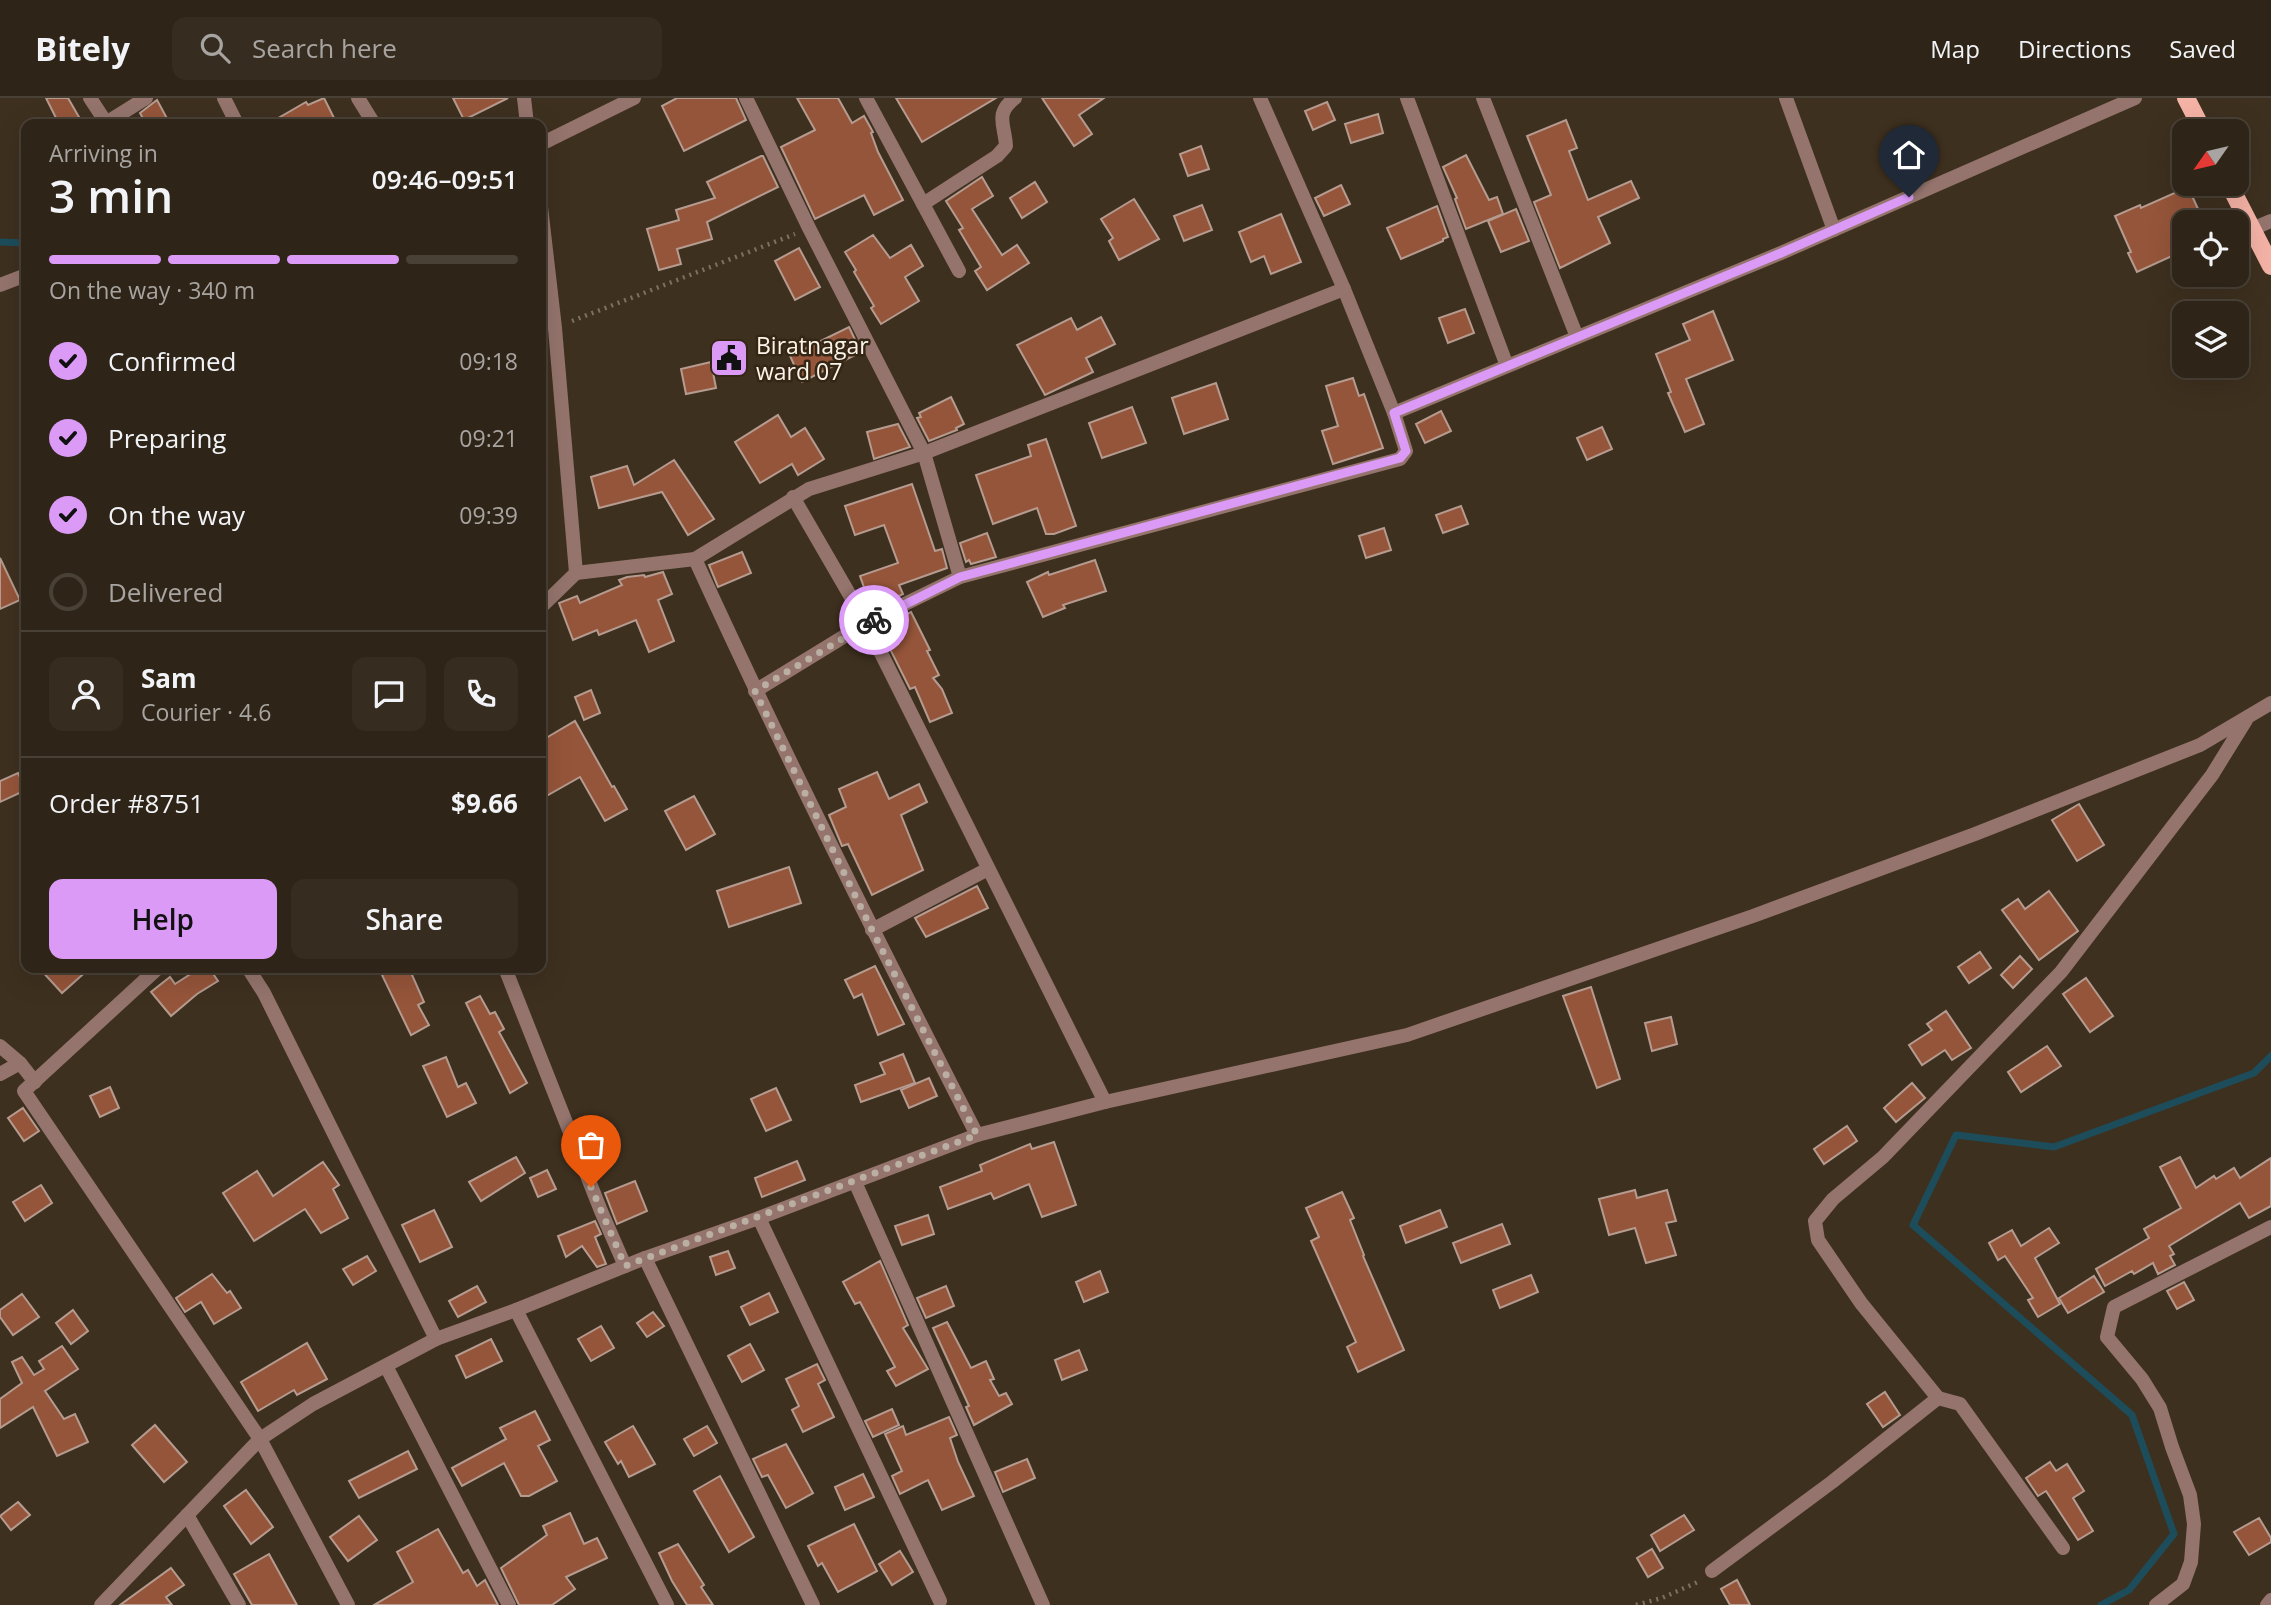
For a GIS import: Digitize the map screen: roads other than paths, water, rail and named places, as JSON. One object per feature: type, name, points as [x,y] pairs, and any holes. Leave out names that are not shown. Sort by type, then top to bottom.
[{"type":"main road","points":[[2186,98],[2197,119]]},
{"type":"main road","points":[[2236,196],[2271,266]]},
{"type":"street","points":[[90,98],[103,119]]},
{"type":"street","points":[[112,119],[146,98]]},
{"type":"street","points":[[224,98],[234,119]]},
{"type":"street","points":[[358,98],[371,119]]},
{"type":"street","points":[[524,98],[526,119]]},
{"type":"street","points":[[546,142],[634,98]]},
{"type":"street","points":[[746,98],[923,453],[960,577]]},
{"type":"street","points":[[866,98],[959,271]]},
{"type":"street","points":[[923,204],[998,156],[1006,146],[1001,124],[1002,114],[1015,98]]},
{"type":"street","points":[[755,691],[866,623],[960,577],[1400,458],[1406,451],[1394,413],[1344,289],[1259,98]]},
{"type":"street","points":[[1406,98],[1507,366]]},
{"type":"street","points":[[1483,98],[1577,337]]},
{"type":"street","points":[[1786,98],[1834,230]]},
{"type":"street","points":[[1394,413],[1834,230],[2135,98]]},
{"type":"street","points":[[2252,229],[2271,221]]},
{"type":"street","points":[[546,250],[576,573]]},
{"type":"street","points":[[0,285],[21,277]]},
{"type":"street","points":[[546,602],[576,573],[695,559],[809,489],[923,453],[1344,289]]},
{"type":"street","points":[[793,497],[866,623],[1105,1102]]},
{"type":"street","points":[[695,559],[755,691],[872,930],[977,1135]]},
{"type":"street","points":[[108,1602],[260,1439],[313,1404],[436,1339],[977,1135],[1105,1102],[1407,1035],[1752,916],[1975,834],[2200,745],[2271,703]]},
{"type":"street","points":[[2063,1548],[1960,1404],[1938,1398],[1861,1303],[1818,1240],[1815,1221],[1833,1199],[1883,1157],[2061,972],[2212,775],[2249,716]]},
{"type":"street","points":[[872,930],[988,869]]},
{"type":"street","points":[[153,973],[24,1091],[260,1439],[348,1605]]},
{"type":"street","points":[[251,973],[264,993],[436,1339]]},
{"type":"street","points":[[507,973],[625,1266]]},
{"type":"street","points":[[0,1046],[20,1063],[35,1082]]},
{"type":"street","points":[[0,1074],[20,1063]]},
{"type":"street","points":[[855,1182],[1043,1605]]},
{"type":"street","points":[[759,1218],[940,1601]]},
{"type":"street","points":[[2156,1605],[2183,1584],[2190,1562],[2194,1524],[2190,1495],[2160,1408],[2142,1379],[2107,1337],[2114,1307],[2271,1227]]},
{"type":"street","points":[[645,1258],[813,1605]]},
{"type":"street","points":[[516,1310],[667,1605]]},
{"type":"street","points":[[386,1366],[509,1605]]},
{"type":"street","points":[[1712,1571],[1832,1482],[1938,1398]]},
{"type":"street","points":[[187,1515],[239,1605]]},
{"type":"street","points":[[2267,1605],[2271,1600]]},
{"type":"waterway","points":[[0,242],[21,243]]},
{"type":"waterway","points":[[2101,1605],[2129,1590],[2174,1534],[2132,1415],[1913,1225],[1956,1135],[2054,1147],[2254,1073],[2271,1056]]},
{"type":"place","name":"Biratnagar ward 07","points":[[729,358]]}]
